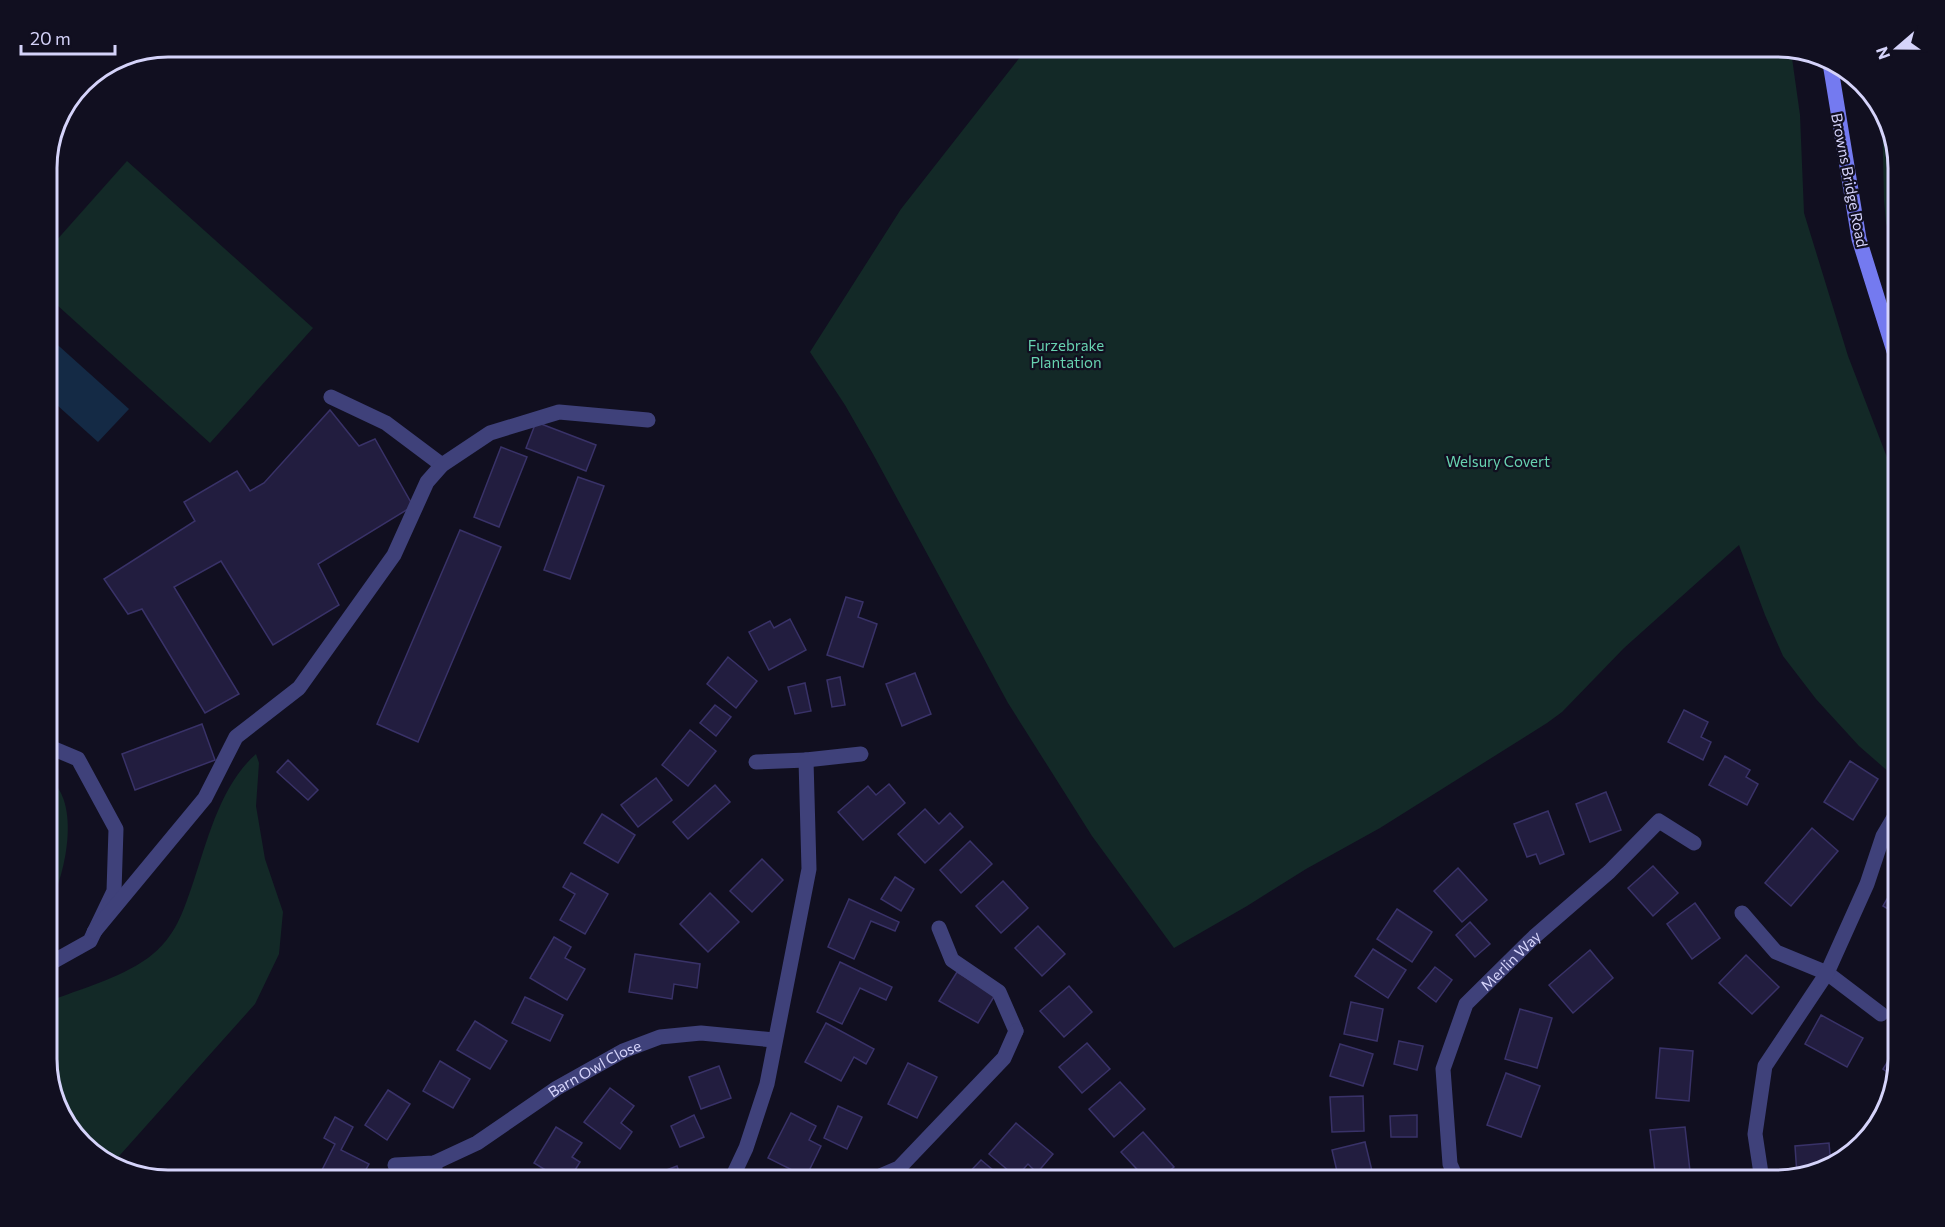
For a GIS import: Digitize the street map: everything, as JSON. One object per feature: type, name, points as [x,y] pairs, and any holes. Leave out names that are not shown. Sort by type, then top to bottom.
[{"type":"street","name":"Browns Bridge Road","points":[[1831,71],[1859,239],[1888,330]]},
{"type":"street","points":[[331,397],[386,423],[442,465]]},
{"type":"street","points":[[94,932],[205,798],[236,737],[299,688],[394,555],[427,482],[442,465],[490,434],[560,412],[648,420]]},
{"type":"street","points":[[57,750],[78,759],[116,829],[114,891],[90,941],[57,959]]},
{"type":"street","points":[[756,762],[861,754]]},
{"type":"street","points":[[736,1170],[746,1148],[767,1084],[808,869],[806,759]]},
{"type":"street","name":"Merlin Way","points":[[1453,1170],[1450,1164],[1443,1069],[1466,1004],[1534,937],[1609,872],[1659,821],[1694,843]]},
{"type":"street","points":[[1760,1170],[1755,1134],[1765,1066],[1827,973],[1867,884],[1888,828]]},
{"type":"street","points":[[1742,912],[1776,952],[1827,973],[1881,1014]]},
{"type":"street","points":[[894,1170],[899,1168],[1004,1058],[1016,1031],[999,992],[952,960],[939,928]]},
{"type":"street","name":"Barn Owl Close","points":[[395,1165],[434,1163],[477,1143],[566,1083],[623,1051],[660,1037],[701,1033],[774,1040]]},
{"type":"street","points":[[434,1163],[435,1170]]},
{"type":"green space","points":[[1020,57],[1792,58],[1800,115],[1804,213],[1848,356],[1888,460],[1888,771],[1859,746],[1816,699],[1783,656],[1739,545],[1624,648],[1562,712],[1547,723],[1380,828],[1306,869],[1174,948],[1092,836],[1008,703],[873,454],[845,405],[810,352],[901,209]]},
{"type":"green space","points":[[1883,134],[1888,168],[1888,229],[1884,200]]},
{"type":"green space","points":[[127,161],[313,328],[210,443],[57,305],[57,240]]},
{"type":"green space","points":[[256,754],[259,763],[256,806],[265,859],[283,912],[279,954],[255,1004],[117,1158],[85,1132],[68,1108],[57,1066],[57,998],[124,972],[158,950],[172,933],[190,892],[217,813],[244,767]]},
{"type":"green space","points":[[57,787],[65,803],[68,821],[57,888]]},
{"type":"water","points":[[57,344],[129,409],[98,442],[57,405]]},
{"type":"building","points":[[330,410],[359,446],[375,439],[413,506],[318,564],[339,605],[273,645],[221,561],[174,587],[239,694],[205,713],[142,609],[128,614],[104,579],[195,521],[184,502],[237,471],[250,491],[264,483]]},
{"type":"building","points":[[536,422],[596,445],[586,471],[526,448]]},
{"type":"building","points":[[501,447],[527,457],[499,527],[474,517]]},
{"type":"building","points":[[578,477],[604,486],[570,579],[544,570]]},
{"type":"building","points":[[460,530],[501,547],[418,742],[377,724]]},
{"type":"building","points":[[846,597],[863,602],[858,617],[877,624],[863,667],[827,655]]},
{"type":"building","points":[[790,619],[806,650],[769,670],[749,632],[770,621],[774,628]]},
{"type":"building","points":[[728,657],[757,681],[736,708],[707,684]]},
{"type":"building","points":[[915,673],[931,714],[902,726],[886,684]]},
{"type":"building","points":[[840,677],[845,705],[832,707],[827,680]]},
{"type":"building","points":[[805,683],[811,711],[795,714],[788,687]]},
{"type":"building","points":[[715,705],[731,717],[716,736],[700,723]]},
{"type":"building","points":[[1684,710],[1708,722],[1701,737],[1711,742],[1703,760],[1668,742]]},
{"type":"building","points":[[202,724],[215,760],[135,790],[122,754]]},
{"type":"building","points":[[690,730],[716,751],[688,786],[662,765]]},
{"type":"building","points":[[1725,756],[1750,770],[1746,777],[1758,784],[1747,805],[1709,785]]},
{"type":"building","points":[[288,760],[318,790],[308,800],[277,772]]},
{"type":"building","points":[[1850,761],[1878,779],[1853,820],[1824,802]]},
{"type":"building","points":[[656,778],[672,800],[638,827],[621,805]]},
{"type":"building","points":[[889,784],[905,803],[863,840],[838,812],[868,786],[876,795]]},
{"type":"building","points":[[715,785],[730,802],[688,839],[673,822]]},
{"type":"building","points":[[1606,792],[1621,830],[1590,842],[1576,804]]},
{"type":"building","points":[[925,809],[939,824],[950,813],[963,827],[925,863],[898,834]]},
{"type":"building","points":[[1548,811],[1564,854],[1540,864],[1536,854],[1527,857],[1514,824]]},
{"type":"building","points":[[602,814],[635,835],[618,863],[584,843]]},
{"type":"building","points":[[1812,828],[1838,851],[1791,906],[1765,883]]},
{"type":"building","points":[[970,841],[992,864],[961,893],[940,870]]},
{"type":"building","points":[[762,859],[783,880],[752,912],[730,891]]},
{"type":"building","points":[[1653,866],[1678,893],[1653,916],[1628,888]]},
{"type":"building","points":[[1458,868],[1487,900],[1462,922],[1434,891]]},
{"type":"building","points":[[571,873],[608,894],[585,934],[560,920],[575,894],[563,887]]},
{"type":"building","points":[[895,877],[914,889],[901,911],[881,899]]},
{"type":"building","points":[[1003,881],[1028,908],[1001,933],[976,906]]},
{"type":"building","points":[[710,893],[739,922],[708,952],[680,924]]},
{"type":"building","points":[[1888,897],[1888,909],[1883,906]]},
{"type":"building","points":[[849,899],[899,922],[895,931],[871,921],[854,959],[828,947]]},
{"type":"building","points":[[1695,903],[1720,938],[1692,959],[1667,924]]},
{"type":"building","points":[[1397,909],[1432,932],[1412,962],[1377,939]]},
{"type":"building","points":[[1470,922],[1490,944],[1475,957],[1456,935]]},
{"type":"building","points":[[1038,926],[1065,954],[1042,976],[1015,948]]},
{"type":"building","points":[[554,937],[571,947],[565,958],[585,969],[567,1000],[530,978]]},
{"type":"building","points":[[1373,949],[1406,970],[1388,998],[1355,976]]},
{"type":"building","points":[[1590,950],[1613,978],[1573,1013],[1549,985]]},
{"type":"building","points":[[635,954],[700,964],[697,988],[674,984],[672,999],[629,992]]},
{"type":"building","points":[[1746,955],[1779,987],[1752,1014],[1719,983]]},
{"type":"building","points":[[840,962],[892,987],[886,1000],[860,988],[842,1024],[817,1012]]},
{"type":"building","points":[[1435,967],[1452,980],[1436,1002],[1418,988]]},
{"type":"building","points":[[957,972],[995,995],[978,1023],[939,1001]]},
{"type":"building","points":[[1069,986],[1092,1012],[1064,1037],[1040,1011]]},
{"type":"building","points":[[525,997],[563,1015],[550,1041],[512,1023]]},
{"type":"building","points":[[1351,1002],[1383,1009],[1377,1041],[1344,1034]]},
{"type":"building","points":[[1520,1009],[1552,1018],[1537,1068],[1505,1059]]},
{"type":"building","points":[[1821,1015],[1863,1038],[1847,1067],[1805,1044]]},
{"type":"building","points":[[475,1021],[507,1041],[490,1069],[457,1050]]},
{"type":"building","points":[[826,1023],[874,1049],[866,1064],[854,1057],[841,1081],[805,1062]]},
{"type":"building","points":[[1399,1041],[1423,1046],[1417,1070],[1394,1064]]},
{"type":"building","points":[[1087,1043],[1110,1069],[1082,1093],[1059,1067]]},
{"type":"building","points":[[1340,1044],[1373,1054],[1363,1086],[1330,1076]]},
{"type":"building","points":[[1660,1048],[1693,1051],[1689,1101],[1656,1098]]},
{"type":"building","points":[[440,1061],[470,1079],[453,1108],[423,1091]]},
{"type":"building","points":[[1888,1061],[1887,1072],[1883,1069]]},
{"type":"building","points":[[908,1063],[937,1077],[917,1118],[888,1104]]},
{"type":"building","points":[[719,1066],[731,1098],[701,1109],[689,1077]]},
{"type":"building","points":[[1506,1073],[1540,1086],[1521,1137],[1487,1125]]},
{"type":"building","points":[[1120,1082],[1145,1109],[1114,1137],[1089,1109]]},
{"type":"building","points":[[610,1088],[634,1106],[621,1123],[632,1132],[620,1149],[584,1122]]},
{"type":"building","points":[[388,1090],[410,1104],[387,1140],[365,1125]]},
{"type":"building","points":[[1363,1096],[1364,1131],[1332,1132],[1330,1097]]},
{"type":"building","points":[[838,1106],[862,1117],[847,1149],[824,1138]]},
{"type":"building","points":[[791,1113],[816,1126],[809,1140],[821,1146],[809,1170],[792,1170],[768,1158]]},
{"type":"building","points":[[694,1115],[704,1137],[680,1147],[671,1126]]},
{"type":"building","points":[[1417,1115],[1417,1137],[1391,1137],[1390,1116]]},
{"type":"building","points":[[335,1117],[353,1127],[341,1150],[369,1164],[366,1170],[322,1170],[335,1144],[324,1138]]},
{"type":"building","points":[[1016,1123],[1053,1154],[1040,1170],[1034,1170],[1028,1164],[1022,1170],[1008,1170],[989,1154]]},
{"type":"building","points":[[556,1127],[582,1143],[572,1157],[580,1162],[575,1170],[546,1170],[534,1163]]},
{"type":"building","points":[[1685,1127],[1690,1170],[1655,1170],[1650,1130]]},
{"type":"building","points":[[1143,1132],[1174,1167],[1170,1170],[1138,1170],[1121,1152]]},
{"type":"building","points":[[1365,1142],[1372,1170],[1337,1170],[1332,1150]]},
{"type":"building","points":[[1829,1143],[1830,1156],[1797,1168],[1795,1146]]},
{"type":"building","points":[[981,1160],[993,1170],[972,1170]]},
{"type":"building","points":[[677,1166],[678,1170],[666,1170]]},
{"type":"park label","name":"Furzebrake Plantation","points":[[1066,354]]},
{"type":"park label","name":"Welsury Covert","points":[[1498,461]]}]
